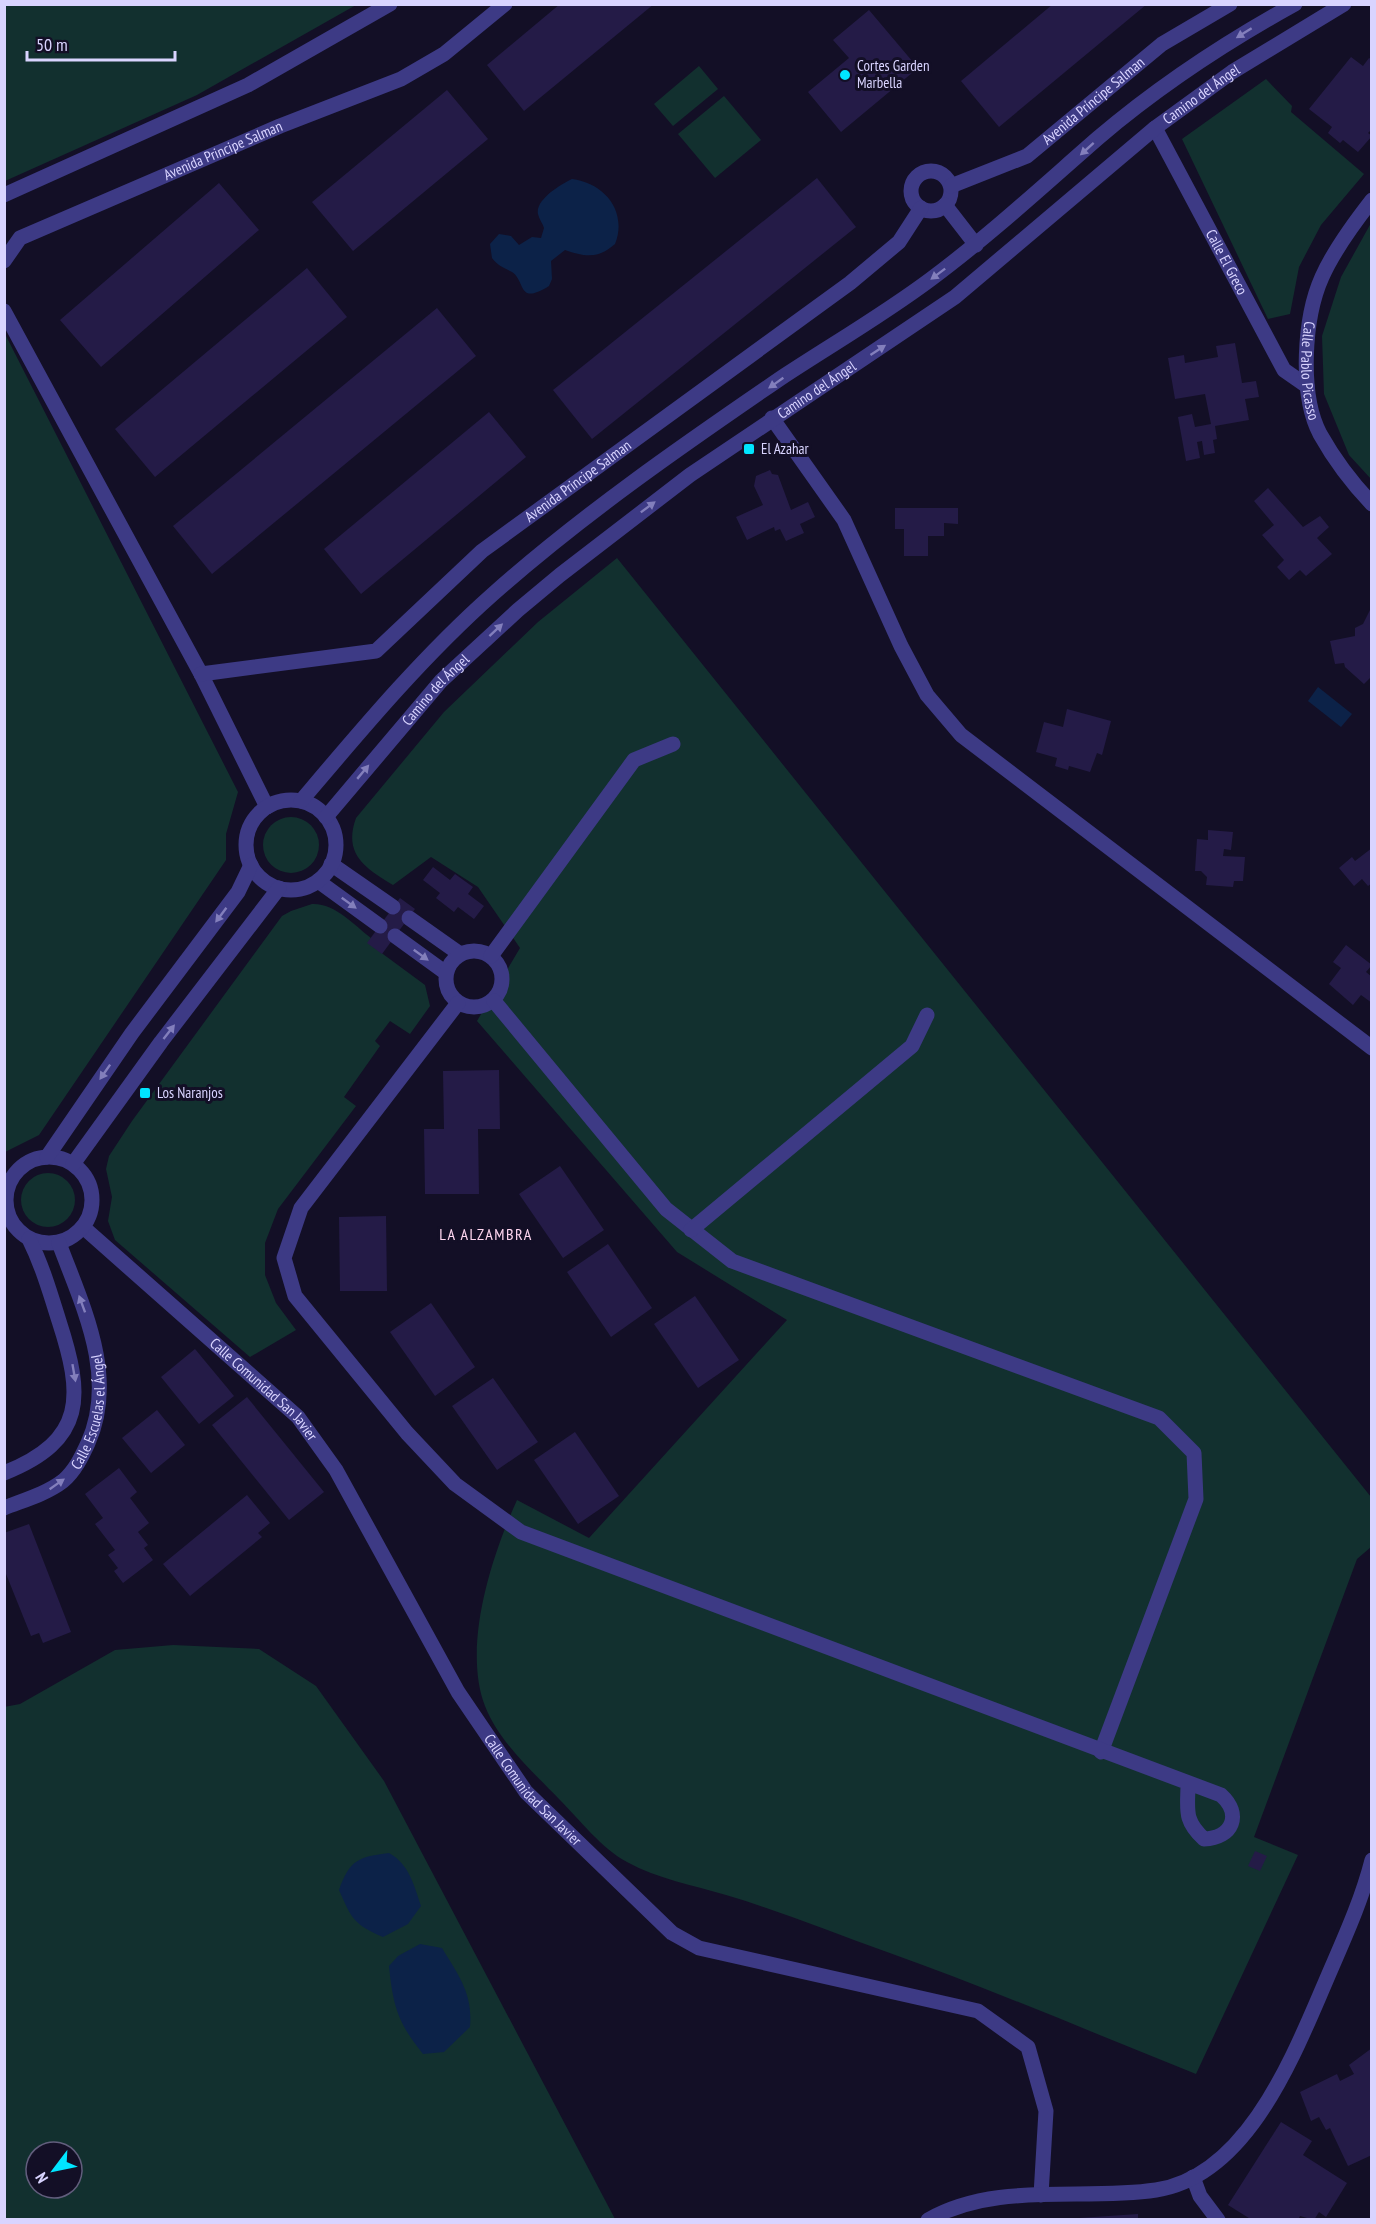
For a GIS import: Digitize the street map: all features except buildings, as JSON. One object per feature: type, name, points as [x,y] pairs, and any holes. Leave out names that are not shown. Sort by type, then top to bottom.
[{"type":"street","points":[[4,195],[248,85],[390,4]]},
{"type":"street","name":"Avenida Principe Salman","points":[[4,261],[20,238],[280,126],[401,79],[444,54],[505,4]]},
{"type":"street","name":"Avenida Príncipe Salman","points":[[951,186],[1027,156],[1162,44],[1230,4]]},
{"type":"street","name":"Camino del Ángel","points":[[301,801],[392,693],[494,593],[650,470],[783,377],[898,304],[976,245],[1101,136],[1165,87],[1242,33],[1295,4]]},
{"type":"street","name":"Camino del Ángel","points":[[326,817],[441,681],[518,610],[609,536],[772,418],[955,297],[1155,128],[1232,72],[1344,4]]},
{"type":"street","name":"Calle El Greco","points":[[1155,128],[1284,370],[1307,386]]},
{"type":"street","points":[[928,170],[938,171],[946,177],[951,186],[950,196],[945,205],[934,211],[921,208],[914,201],[910,192],[912,182],[919,174],[928,170]]},
{"type":"street","name":"Calle Pablo Picasso","points":[[1371,200],[1354,222],[1321,278],[1306,339],[1307,386],[1319,432],[1353,484],[1371,504]]},
{"type":"street","points":[[945,205],[976,245]]},
{"type":"street","name":"Avenida Principe Salman","points":[[201,674],[376,651],[482,551],[850,283],[899,242],[921,208]]},
{"type":"street","points":[[4,311],[201,674],[267,807]]},
{"type":"street","points":[[772,418],[844,520],[900,646],[927,695],[961,735],[1371,1048]]},
{"type":"street","points":[[491,956],[634,760],[674,744]]},
{"type":"street","points":[[284,801],[301,801],[316,807],[326,817],[336,841],[331,864],[318,881],[299,889],[279,888],[258,876],[251,865],[247,853],[250,827],[267,807],[284,801]]},
{"type":"street","points":[[331,864],[393,908]]},
{"type":"street","points":[[47,1156],[132,1033],[238,892],[251,865]]},
{"type":"street","points":[[318,881],[380,926]]},
{"type":"street","points":[[74,1164],[135,1076],[279,888]]},
{"type":"street","points":[[408,918],[460,954]]},
{"type":"street","points":[[395,936],[446,974]]},
{"type":"street","points":[[476,950],[491,956],[501,969],[502,986],[494,1001],[476,1008],[458,1003],[450,995],[446,985],[446,974],[451,962],[460,954],[476,950]]},
{"type":"street","points":[[494,1001],[666,1209],[732,1260],[1159,1418],[1194,1453],[1196,1499],[1101,1752]]},
{"type":"street","points":[[458,1003],[301,1208],[284,1258],[295,1296],[407,1433],[455,1484],[521,1532],[1188,1783]]},
{"type":"street","points":[[691,1230],[912,1046],[927,1015]]},
{"type":"street","points":[[47,1156],[61,1158],[74,1164],[86,1177],[92,1194],[91,1212],[83,1227],[72,1237],[59,1243],[43,1244],[29,1239],[7,1216],[7,1189],[13,1176],[22,1166],[34,1159],[47,1156]]},
{"type":"street","name":"Calle Comunidad San Javier","points":[[83,1227],[298,1417],[336,1470],[458,1692],[526,1792],[672,1933],[699,1947],[978,2011],[1028,2047],[1046,2111],[1041,2195]]},
{"type":"street","name":"Calle Escuelas el Ángel","points":[[4,1473],[41,1454],[58,1439],[67,1425],[76,1395],[67,1343],[41,1263],[29,1239]]},
{"type":"street","name":"Calle Escuelas el Ángel","points":[[4,1508],[44,1493],[64,1480],[83,1455],[93,1431],[98,1405],[96,1346],[59,1243]]},
{"type":"street","points":[[928,2220],[943,2211],[1000,2198],[1156,2190],[1193,2177],[1224,2154],[1250,2128],[1293,2057],[1351,1922],[1371,1860]]},
{"type":"street","points":[[1193,2177],[1200,2196],[1218,2220]]},
{"type":"green space","points":[[4,5],[356,5],[197,95],[5,181]]},
{"type":"green space","points":[[699,66],[718,89],[673,126],[654,104]]},
{"type":"green space","points":[[1266,79],[1292,106],[1291,112],[1364,174],[1321,225],[1299,267],[1290,314],[1268,319],[1182,139]]},
{"type":"green space","points":[[724,96],[761,140],[715,178],[678,134]]},
{"type":"green space","points":[[1371,223],[1372,479],[1349,455],[1324,394],[1322,336],[1341,277]]},
{"type":"green space","points":[[4,332],[238,792],[226,834],[226,860],[39,1135],[5,1152]]},
{"type":"green space","points":[[617,558],[1371,1497],[1371,1547],[1357,1559],[1254,1837],[1298,1855],[1196,2074],[926,1966],[766,1908],[663,1877],[627,1862],[600,1841],[518,1756],[499,1732],[485,1706],[479,1682],[478,1629],[498,1547],[517,1500],[589,1538],[787,1320],[677,1252],[477,1021],[520,948],[478,887],[431,857],[393,885],[359,859],[352,841],[356,818],[444,712],[538,622]]},
{"type":"green space","points":[[291,817],[302,819],[311,825],[317,834],[319,845],[317,856],[311,865],[302,871],[291,873],[280,871],[271,865],[265,856],[263,845],[265,834],[271,825],[280,819]]},
{"type":"green space","points":[[312,904],[329,907],[336,911],[371,938],[368,943],[425,985],[430,1006],[410,1034],[390,1021],[375,1041],[380,1046],[344,1097],[356,1106],[278,1209],[265,1243],[265,1275],[276,1303],[296,1330],[250,1357],[115,1240],[108,1221],[112,1197],[106,1169],[109,1156],[132,1121],[282,916]]},
{"type":"green space","points":[[48,1173],[58,1175],[67,1181],[73,1190],[75,1200],[73,1210],[67,1219],[58,1225],[48,1227],[38,1225],[29,1219],[23,1210],[21,1200],[23,1190],[29,1181],[38,1175]]},
{"type":"green space","points":[[173,1645],[259,1649],[316,1686],[384,1781],[615,2219],[5,2219],[4,1707],[20,1704],[115,1650]]},
{"type":"water","points":[[572,179],[594,186],[603,193],[616,210],[618,232],[615,244],[603,252],[591,255],[565,250],[551,261],[552,279],[549,286],[539,292],[527,293],[512,272],[492,258],[490,244],[499,234],[511,236],[519,245],[532,237],[541,238],[544,228],[538,214],[540,203]]},
{"type":"water","points":[[1318,687],[1352,714],[1341,727],[1308,701]]},
{"type":"water","points":[[389,1853],[406,1869],[421,1906],[408,1924],[383,1937],[359,1924],[347,1908],[339,1890],[347,1872],[357,1861]]},
{"type":"water","points":[[420,1944],[442,1948],[467,1995],[470,2027],[444,2052],[423,2054],[402,2023],[392,1992],[389,1966],[398,1956]]},
{"type":"place","name":"Cortes Garden Marbella","points":[[845,75]]},
{"type":"place","name":"El Azahar","points":[[749,449]]},
{"type":"place","name":"Los Naranjos","points":[[145,1093]]},
{"type":"district","name":"LA ALZAMBRA","points":[[486,1234]]}]
